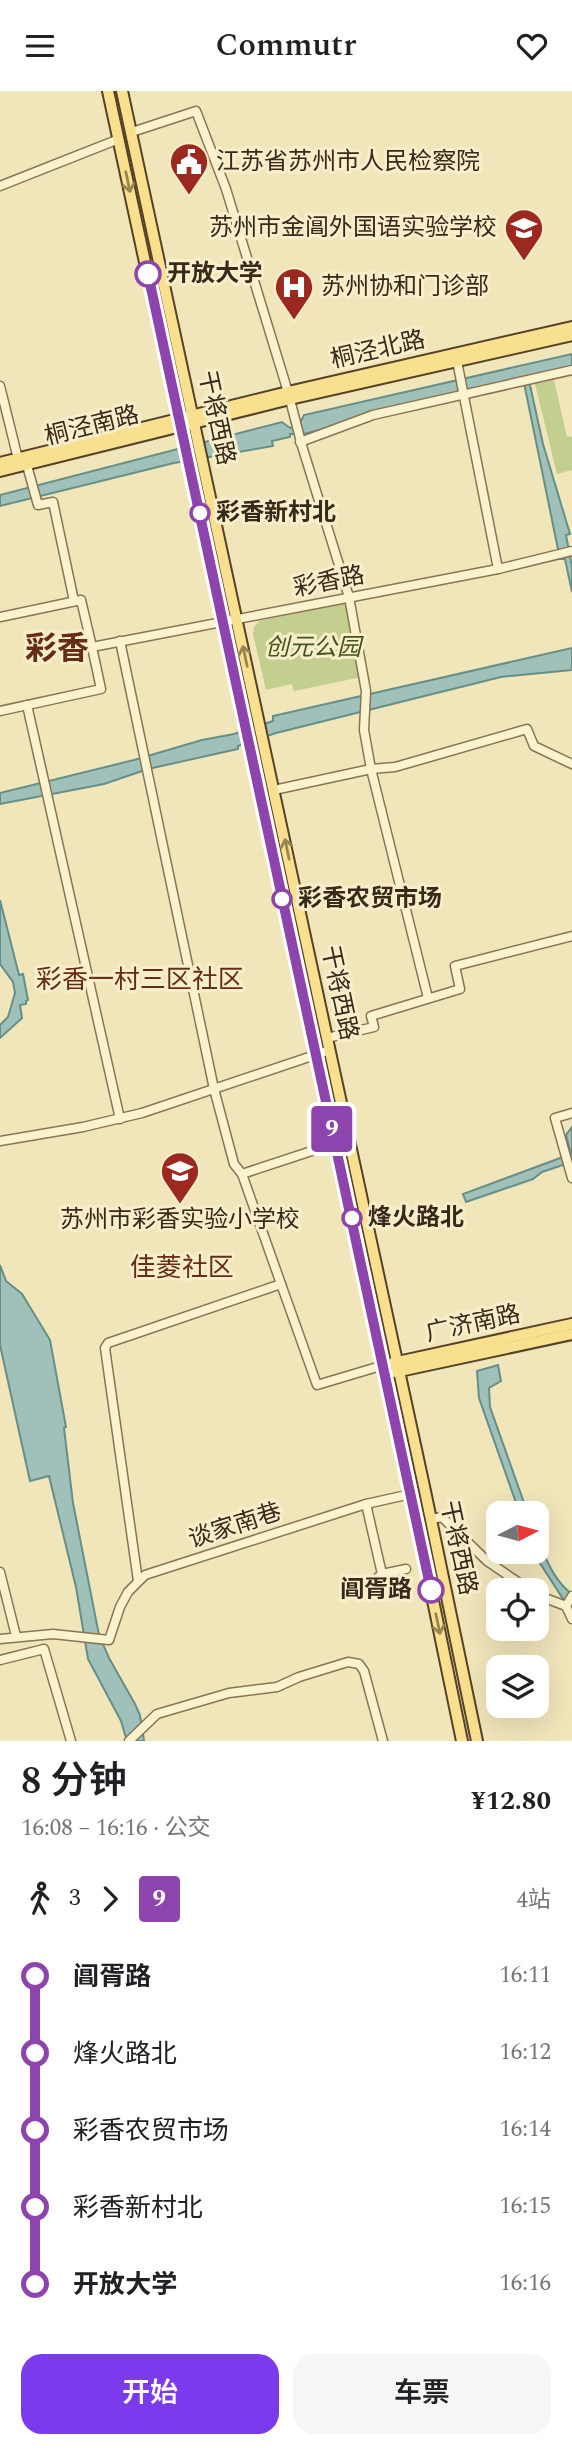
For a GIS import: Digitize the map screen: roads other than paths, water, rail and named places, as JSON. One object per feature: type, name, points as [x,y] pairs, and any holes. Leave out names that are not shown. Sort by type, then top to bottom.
[{"type":"main road","name":"干将西路","points":[[108,91],[336,1143],[462,1741]]},
{"type":"main road","name":"干将西路","points":[[122,91],[204,461],[477,1741]]},
{"type":"main road","name":"桐泾北路","points":[[194,419],[572,327]]},
{"type":"main road","name":"桐泾北路","points":[[289,395],[572,335]]},
{"type":"main road","name":"桐泾南路","points":[[0,463],[22,461],[194,419]]},
{"type":"main road","name":"桐泾南路","points":[[0,471],[22,461]]},
{"type":"main road","name":"广济南路","points":[[398,1367],[572,1324]]},
{"type":"main road","name":"广济南路","points":[[384,1370],[572,1334]]},
{"type":"main road","points":[[427,1571],[441,1569]]},
{"type":"street","points":[[132,132],[197,111],[226,189],[349,597],[366,691],[364,730],[371,769],[428,998]]},
{"type":"street","points":[[0,186],[119,139]]},
{"type":"street","points":[[457,361],[498,569]]},
{"type":"street","points":[[298,433],[572,370]]},
{"type":"street","points":[[0,386],[38,505],[53,502],[74,601]]},
{"type":"street","name":"彩香路","points":[[92,647],[498,569],[572,551]]},
{"type":"street","points":[[0,617],[81,600],[101,689],[0,711]]},
{"type":"street","points":[[120,641],[214,1089],[234,1164],[242,1174],[317,1385],[384,1370]]},
{"type":"street","points":[[27,705],[120,1119]]},
{"type":"street","points":[[274,790],[371,769],[395,767],[527,729],[534,746],[572,764]]},
{"type":"street","points":[[327,1038],[374,1027],[371,1016],[460,989],[455,966],[572,936]]},
{"type":"street","points":[[0,1141],[120,1119],[330,1050]]},
{"type":"street","points":[[572,1112],[555,1118],[572,1178]]},
{"type":"street","points":[[242,1174],[336,1143]]},
{"type":"street","points":[[0,1639],[53,1634],[107,1641],[120,1607],[138,1581],[105,1348],[108,1343],[281,1284]]},
{"type":"street","name":"谈家南巷","points":[[138,1581],[145,1575],[366,1504],[411,1494]]},
{"type":"street","points":[[366,1504],[379,1576],[406,1569]]},
{"type":"street","points":[[431,1519],[442,1517],[486,1561],[512,1578]]},
{"type":"street","points":[[0,1572],[16,1636]]},
{"type":"street","points":[[566,1605],[572,1596]]},
{"type":"street","points":[[549,1599],[566,1605],[572,1619]]},
{"type":"street","points":[[0,1660],[44,1649],[71,1741]]},
{"type":"street","points":[[129,1741],[157,1714],[229,1693],[277,1687],[338,1664],[354,1662],[365,1671],[383,1741]]},
{"type":"water","points":[[572,354],[572,366],[528,376],[543,444],[570,534],[566,535],[572,567],[572,592],[565,559],[560,559],[523,378],[304,434],[290,434],[290,437],[272,441],[273,446],[174,463],[0,506],[0,495],[282,422],[290,428],[299,425],[304,415]]},
{"type":"water","points":[[572,648],[572,670],[501,677],[276,733],[238,746],[238,749],[148,769],[104,784],[0,804],[0,793],[234,734],[273,721],[273,716]]},
{"type":"water","points":[[0,900],[19,975],[23,974],[28,1000],[26,1004],[20,1005],[22,1018],[0,1038],[0,1025],[8,1017],[15,993],[13,982],[0,964]]},
{"type":"water","points":[[572,1127],[572,1162],[542,1172],[533,1179],[466,1202],[463,1194],[571,1154],[566,1135]]},
{"type":"water","points":[[0,1265],[6,1281],[22,1294],[50,1340],[66,1427],[73,1503],[99,1635],[140,1715],[144,1741],[127,1741],[121,1721],[88,1659],[76,1587],[49,1476],[30,1481],[0,1345]]},
{"type":"water","points":[[498,1365],[501,1381],[489,1388],[490,1407],[523,1501],[515,1501],[479,1398],[477,1371]]},
{"type":"water","points":[[541,1565],[550,1565],[572,1594],[572,1606],[565,1602]]},
{"type":"place","name":"江苏省苏州市人民检察院","points":[[189,196]]},
{"type":"place","name":"苏州市金阊外国语实验学校","points":[[524,262]]},
{"type":"place","name":"开放大学","points":[[148,274]]},
{"type":"place","name":"苏州协和门诊部","points":[[294,321]]},
{"type":"place","name":"彩香新村北","points":[[200,513]]},
{"type":"place","name":"彩香农贸市场","points":[[282,899]]},
{"type":"place","name":"苏州市彩香实验小学校","points":[[180,1205]]},
{"type":"place","name":"烽火路北","points":[[352,1218]]},
{"type":"place","name":"阊胥路","points":[[431,1590]]},
{"type":"district","name":"彩香","points":[[57,649]]},
{"type":"district","name":"彩香一村三区社区","points":[[140,980]]},
{"type":"district","name":"佳菱社区","points":[[182,1268]]},
{"type":"park label","name":"创元公园","points":[[313,648]]}]
